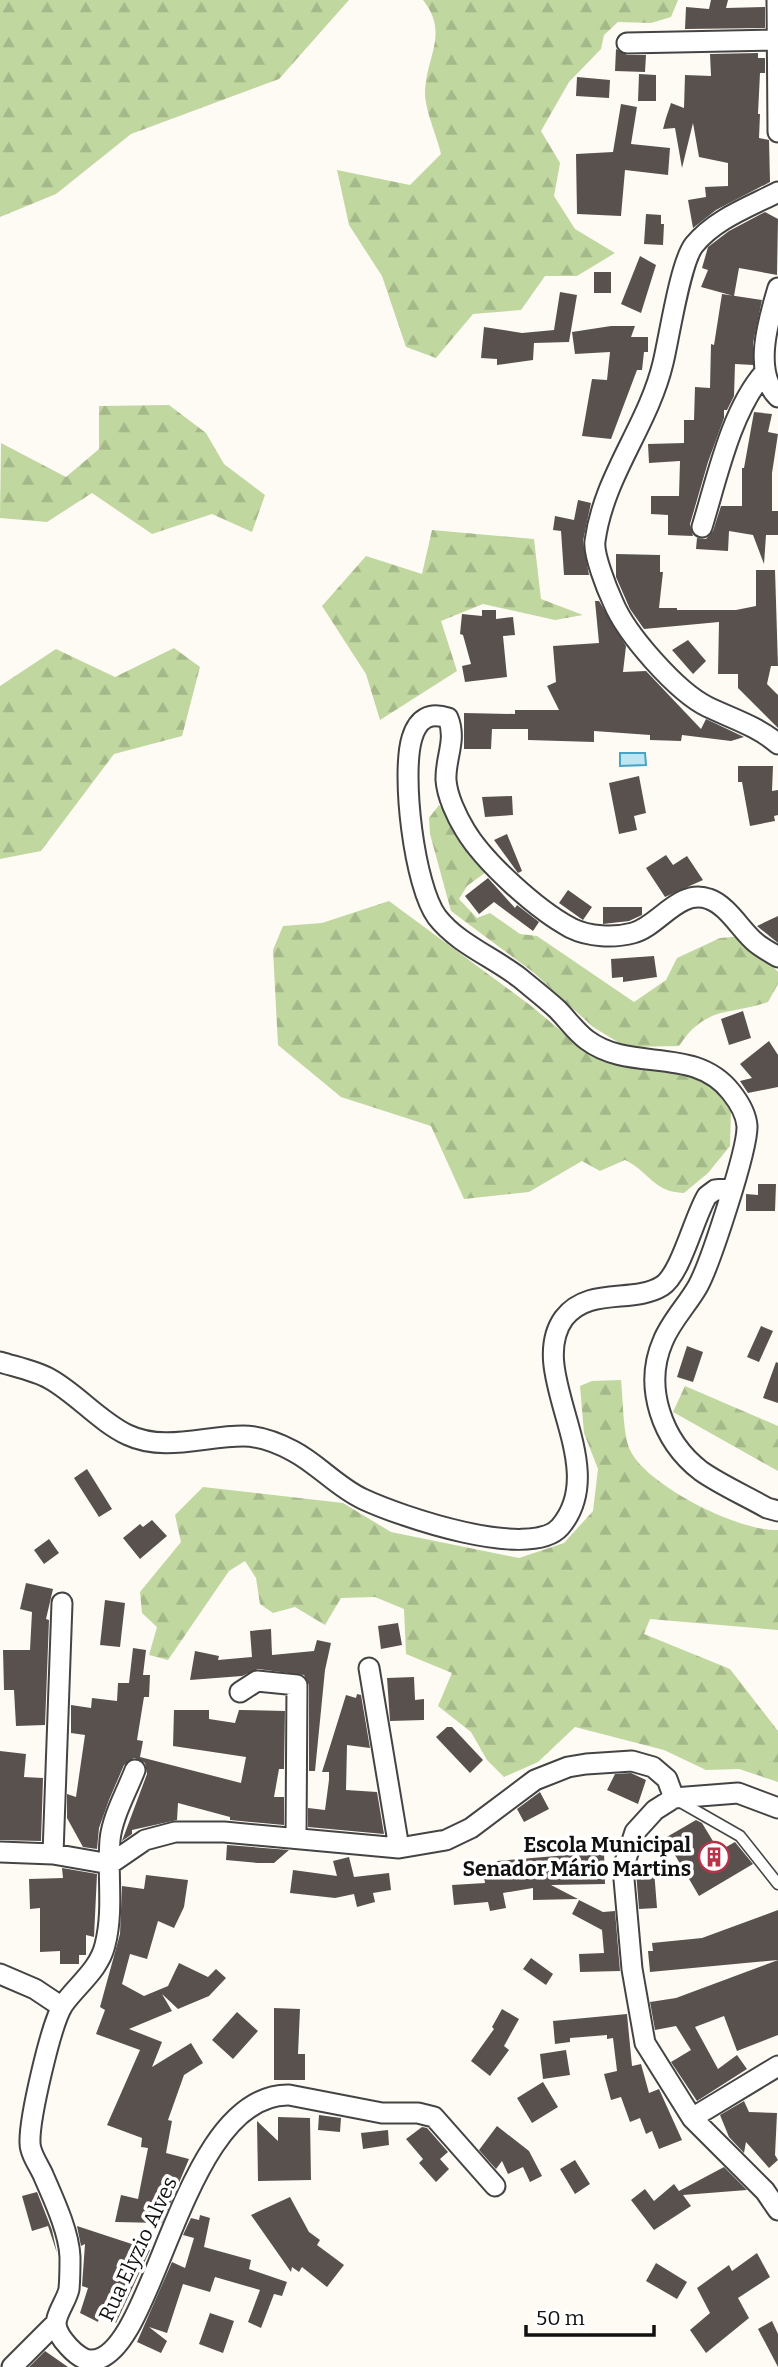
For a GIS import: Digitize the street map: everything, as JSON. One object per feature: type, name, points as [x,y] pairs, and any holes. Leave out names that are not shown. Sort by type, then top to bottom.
[{"type":"street","points":[[777,0],[778,132]]},
{"type":"street","points":[[627,43],[776,40]]},
{"type":"street","points":[[778,191],[710,228],[691,248],[671,319],[662,366],[650,398],[603,497],[594,545],[613,604],[632,634],[664,670],[705,706],[763,731],[778,744]]},
{"type":"street","points":[[702,527],[738,417],[750,389],[764,373],[770,315],[778,288]]},
{"type":"street","points":[[764,373],[778,397]]},
{"type":"street","points":[[778,957],[757,944],[718,904],[707,898],[692,898],[666,909],[635,932],[609,936],[572,929],[550,914],[492,863],[466,832],[446,781],[454,731],[448,718],[435,713],[424,718],[414,731],[408,752],[408,815],[426,890],[436,916],[460,939],[526,984],[588,1041],[635,1059],[669,1059],[715,1076],[743,1110],[747,1124],[746,1142],[732,1188],[700,1283],[664,1338],[655,1362],[655,1393],[664,1425],[679,1450],[702,1471],[767,1508],[778,1511]]},
{"type":"street","points":[[0,1362],[49,1378],[128,1435],[166,1443],[245,1436],[268,1440],[296,1452],[362,1499],[436,1527],[531,1541],[558,1528],[575,1500],[578,1464],[555,1373],[555,1336],[565,1318],[585,1301],[662,1286],[672,1275],[706,1196],[715,1190],[732,1188]]},
{"type":"street","points":[[53,1854],[62,1603]]},
{"type":"street","points":[[369,1668],[399,1848]]},
{"type":"street","points":[[240,1692],[257,1681],[297,1685],[296,1838]]},
{"type":"street","points":[[0,1852],[53,1854],[110,1864],[145,1840],[175,1832],[296,1838],[399,1848],[446,1840],[471,1828],[535,1780],[568,1767],[610,1762],[653,1767],[667,1779],[674,1798]]},
{"type":"street","points":[[12,2367],[56,2323],[69,2290],[70,2254],[55,2202],[30,2146],[35,2094],[62,2007],[88,1978],[105,1947],[111,1899],[110,1837],[135,1770]]},
{"type":"street","points":[[778,1808],[738,1793],[674,1798],[655,1810],[635,1832],[623,1868],[632,1969],[646,2043],[692,2118],[765,2191],[778,2210]]},
{"type":"street","points":[[0,1974],[35,1989],[62,2007]]},
{"type":"street","points":[[692,2118],[778,2066]]},
{"type":"street","name":"Rua Elyzio Alves","points":[[56,2323],[60,2335],[81,2363],[94,2361],[119,2343],[137,2311],[198,2172],[217,2140],[250,2104],[276,2095],[289,2095],[382,2113],[418,2113],[434,2117],[495,2186]]},
{"type":"lane","points":[[674,1798],[740,1836],[778,1884]]},
{"type":"green space","points":[[0,0],[349,0],[279,79],[131,134],[56,194],[0,217]]},
{"type":"green space","points":[[423,0],[678,0],[671,17],[651,23],[618,22],[604,35],[601,49],[569,82],[541,131],[560,163],[554,196],[575,229],[615,253],[577,276],[545,276],[521,310],[473,314],[436,358],[406,347],[382,276],[349,225],[337,170],[410,185],[441,154],[425,97],[436,34],[431,12]]},
{"type":"green space","points":[[169,405],[206,433],[224,464],[265,495],[252,532],[212,514],[152,534],[92,493],[47,522],[0,518],[1,443],[66,477],[99,449],[99,406]]},
{"type":"green space","points":[[432,530],[534,539],[541,599],[583,615],[555,620],[483,604],[441,621],[457,671],[380,720],[366,674],[322,606],[366,556],[422,574]]},
{"type":"green space","points":[[174,648],[200,667],[182,736],[114,754],[41,851],[0,859],[0,686],[56,649],[115,677]]},
{"type":"green space","points":[[439,805],[450,815],[486,872],[467,886],[459,899],[477,918],[490,913],[520,934],[537,936],[634,1002],[666,980],[677,958],[720,938],[744,936],[778,972],[778,984],[768,1002],[708,1018],[689,1033],[679,1046],[626,1047],[593,1027],[533,972],[451,911],[430,834],[429,818]]},
{"type":"green space","points":[[389,901],[530,1005],[584,1050],[629,1068],[656,1066],[708,1080],[731,1109],[730,1146],[708,1173],[684,1193],[659,1186],[625,1160],[600,1171],[582,1161],[529,1192],[464,1199],[431,1126],[341,1097],[278,1045],[273,950],[283,926],[322,923]]},
{"type":"green space","points":[[621,1380],[628,1444],[640,1464],[674,1492],[719,1515],[761,1529],[778,1530],[778,1630],[650,1619],[644,1634],[730,1669],[778,1731],[778,1782],[739,1769],[706,1770],[664,1750],[575,1727],[538,1762],[504,1777],[487,1760],[471,1732],[438,1706],[452,1673],[406,1654],[404,1609],[375,1597],[341,1598],[325,1625],[295,1607],[273,1613],[260,1604],[256,1578],[245,1561],[229,1571],[168,1660],[149,1655],[157,1627],[142,1613],[140,1592],[181,1542],[175,1515],[203,1487],[343,1503],[391,1532],[519,1558],[564,1543],[593,1511],[598,1469],[584,1433],[580,1386],[592,1381]]},
{"type":"green space","points":[[685,1386],[778,1426],[778,1471],[673,1412]]},
{"type":"water","points":[[620,753],[645,753],[646,765],[620,766]]},
{"type":"building","points":[[711,0],[728,0],[726,8],[765,7],[765,28],[685,29],[686,7],[709,9]]},
{"type":"building","points":[[616,49],[627,55],[646,55],[645,72],[615,71]]},
{"type":"building","points":[[758,53],[758,58],[765,58],[765,73],[760,73],[759,138],[769,140],[770,182],[716,210],[693,228],[688,200],[706,197],[705,187],[728,186],[728,163],[699,157],[693,123],[682,168],[675,128],[663,129],[671,103],[684,108],[685,75],[711,76],[710,54]]},
{"type":"building","points":[[639,74],[656,75],[656,101],[638,101]]},
{"type":"building","points":[[577,77],[610,80],[609,98],[576,96]]},
{"type":"building","points":[[621,104],[637,107],[631,144],[670,148],[668,175],[625,170],[621,216],[577,214],[576,154],[613,152]]},
{"type":"building","points":[[765,212],[778,219],[777,275],[739,268],[734,296],[701,287],[708,270],[702,268],[708,247],[729,231]]},
{"type":"building","points":[[646,214],[661,215],[661,224],[664,224],[663,245],[644,244]]},
{"type":"building","points":[[640,256],[656,265],[641,313],[621,304]]},
{"type":"building","points":[[594,272],[611,272],[611,293],[594,293]]},
{"type":"building","points":[[560,292],[577,295],[569,342],[534,343],[533,360],[497,365],[497,359],[481,358],[484,327],[522,333],[554,330]]},
{"type":"building","points":[[722,294],[762,300],[753,343],[753,365],[735,364],[734,396],[727,410],[724,410],[724,418],[708,462],[690,524],[693,536],[668,535],[668,515],[651,514],[651,496],[679,496],[680,461],[649,463],[648,444],[684,443],[684,420],[694,420],[695,387],[710,388],[711,344],[714,345]]},
{"type":"building","points":[[611,326],[635,326],[631,337],[648,337],[648,352],[644,352],[642,370],[637,370],[611,439],[582,436],[592,379],[607,380],[610,352],[575,354],[572,332]]},
{"type":"building","points":[[754,412],[772,414],[768,432],[778,434],[772,473],[772,511],[778,511],[778,535],[766,535],[764,564],[753,535],[729,531],[728,551],[696,549],[697,538],[706,539],[713,531],[721,506],[742,506],[742,468]]},
{"type":"building","points":[[578,500],[591,503],[583,541],[589,575],[564,575],[561,531],[553,530],[555,516],[574,520]]},
{"type":"building","points":[[616,554],[660,555],[660,572],[663,572],[659,608],[677,610],[736,610],[756,606],[756,570],[775,570],[778,666],[771,666],[767,684],[778,695],[778,728],[738,688],[738,674],[718,674],[719,622],[644,629],[630,609],[616,577]]},
{"type":"building","points":[[595,601],[599,601],[626,646],[623,672],[646,671],[701,729],[706,719],[744,737],[731,741],[682,735],[681,741],[650,740],[650,735],[594,731],[594,742],[528,740],[528,729],[492,729],[491,749],[464,749],[464,713],[515,714],[515,710],[559,710],[547,686],[556,682],[553,646],[599,643]]},
{"type":"building","points":[[482,610],[496,610],[496,619],[513,617],[515,635],[503,636],[507,677],[465,682],[462,666],[471,664],[463,635],[460,634],[462,614],[482,616]]},
{"type":"building","points":[[688,640],[706,661],[693,674],[672,650]]},
{"type":"building","points":[[738,766],[773,766],[772,791],[778,790],[778,815],[774,816],[775,821],[750,826],[742,782],[738,782]]},
{"type":"building","points":[[639,776],[646,813],[634,816],[637,830],[619,834],[609,783]]},
{"type":"building","points":[[512,796],[513,815],[485,817],[482,797]]},
{"type":"building","points":[[507,834],[522,871],[518,873],[494,840]]},
{"type":"building","points":[[666,855],[673,865],[687,856],[703,880],[665,897],[646,868]]},
{"type":"building","points":[[488,878],[515,908],[517,905],[539,922],[533,931],[494,902],[479,914],[465,896]]},
{"type":"building","points":[[568,890],[592,907],[583,920],[559,903]]},
{"type":"building","points":[[603,907],[642,907],[642,915],[629,921],[603,924]]},
{"type":"building","points":[[778,916],[778,943],[757,926]]},
{"type":"building","points":[[654,956],[657,977],[623,982],[623,977],[612,978],[611,959]]},
{"type":"building","points":[[743,1011],[751,1038],[729,1045],[721,1019]]},
{"type":"building","points":[[769,1041],[778,1055],[778,1087],[748,1093],[740,1081],[752,1078],[740,1064]]},
{"type":"building","points":[[758,1184],[776,1184],[775,1211],[746,1211],[746,1194],[758,1195]]},
{"type":"building","points":[[761,1326],[773,1331],[759,1362],[747,1357]]},
{"type":"building","points":[[687,1346],[703,1352],[693,1382],[677,1377]]},
{"type":"building","points":[[776,1362],[778,1363],[778,1403],[763,1398]]},
{"type":"building","points":[[87,1469],[112,1509],[99,1517],[74,1478]]},
{"type":"building","points":[[152,1520],[167,1536],[140,1559],[123,1538],[140,1524],[143,1527]]},
{"type":"building","points":[[49,1539],[59,1553],[44,1564],[34,1550]]},
{"type":"building","points":[[26,1583],[53,1589],[46,1619],[49,1620],[45,1725],[16,1726],[14,1690],[4,1690],[3,1650],[30,1650],[32,1612],[20,1609]]},
{"type":"building","points":[[105,1600],[125,1603],[120,1647],[100,1645]]},
{"type":"building","points":[[398,1623],[402,1645],[381,1649],[378,1626]]},
{"type":"building","points":[[271,1629],[272,1655],[314,1651],[317,1640],[331,1643],[325,1670],[315,1771],[309,1771],[309,1685],[304,1675],[258,1669],[242,1676],[190,1680],[195,1651],[219,1656],[218,1660],[252,1657],[250,1631]]},
{"type":"building","points":[[133,1648],[146,1650],[143,1675],[150,1675],[149,1697],[144,1697],[137,1740],[143,1741],[140,1757],[241,1783],[246,1757],[173,1746],[174,1710],[209,1710],[209,1719],[235,1723],[239,1710],[285,1711],[284,1769],[279,1769],[274,1797],[284,1797],[284,1825],[230,1820],[230,1817],[178,1803],[177,1820],[132,1830],[132,1834],[122,1841],[147,1774],[145,1763],[134,1758],[124,1765],[109,1800],[99,1828],[97,1849],[83,1847],[67,1818],[67,1794],[76,1797],[85,1735],[71,1733],[71,1705],[91,1708],[92,1698],[117,1701],[118,1683],[129,1683]]},
{"type":"building","points":[[414,1677],[415,1700],[424,1699],[424,1720],[390,1721],[387,1678]]},
{"type":"building","points":[[357,1694],[361,1695],[370,1748],[347,1745],[346,1790],[377,1792],[384,1834],[308,1827],[308,1808],[325,1810],[329,1772],[322,1772],[346,1695],[356,1698]]},
{"type":"building","points":[[447,1727],[452,1727],[483,1760],[470,1773],[436,1737]]},
{"type":"building","points":[[0,1751],[26,1754],[24,1777],[43,1778],[41,1841],[0,1840]]},
{"type":"building","points":[[631,1773],[646,1780],[638,1804],[607,1790],[615,1774]]},
{"type":"building","points":[[540,1792],[549,1809],[524,1822],[517,1809]]},
{"type":"building","name":"Escola Municipal Senador Mário Martins","points":[[696,1820],[702,1823],[719,1851],[735,1842],[753,1864],[699,1896],[665,1838]]},
{"type":"building","points":[[227,1845],[289,1850],[274,1863],[258,1863],[226,1860]]},
{"type":"building","points":[[604,1852],[605,1884],[551,1885],[578,1899],[533,1900],[533,1888],[503,1893],[506,1908],[490,1911],[488,1902],[454,1905],[452,1885],[485,1883],[483,1870],[498,1867],[497,1861]]},
{"type":"building","points":[[349,1857],[354,1877],[389,1873],[391,1890],[373,1893],[375,1902],[357,1907],[354,1894],[335,1898],[290,1893],[293,1870],[337,1876],[333,1861]]},
{"type":"building","points":[[62,1868],[97,1874],[94,1937],[86,1935],[86,1955],[79,1955],[79,1964],[60,1964],[60,1951],[40,1952],[40,1908],[30,1909],[29,1879],[63,1878]]},
{"type":"building","points":[[654,1870],[657,1908],[639,1909],[636,1872]]},
{"type":"building","points":[[146,1875],[188,1880],[184,1907],[174,1928],[158,1921],[147,1959],[130,1954],[122,1984],[144,1996],[168,1986],[179,1963],[208,1977],[216,1969],[226,1978],[209,1996],[178,2009],[162,1994],[172,2011],[129,2029],[162,2042],[152,2067],[191,2043],[203,2063],[184,2075],[168,2120],[172,2121],[166,2153],[189,2159],[162,2223],[115,2222],[121,2195],[138,2199],[148,2148],[141,2147],[142,2138],[107,2125],[140,2050],[96,2034],[105,2010],[100,2007],[120,1934],[122,1886],[144,1889]]},
{"type":"building","points":[[579,1900],[603,1912],[615,1911],[620,1971],[580,1972],[579,1954],[604,1953],[602,1930],[572,1914]]},
{"type":"building","points":[[778,1910],[778,1960],[650,1972],[648,1951],[653,1951],[652,1943],[702,1938]]},
{"type":"building","points":[[531,1958],[553,1974],[546,1985],[523,1969]]},
{"type":"building","points":[[778,1960],[778,2035],[737,2051],[724,2016],[695,2027],[718,2069],[737,2055],[747,2069],[697,2101],[671,2062],[691,2050],[676,2026],[655,2030],[650,2002],[676,1998]]},
{"type":"building","points":[[274,2008],[300,2009],[298,2054],[305,2054],[305,2080],[274,2080]]},
{"type":"building","points":[[502,2009],[519,2019],[504,2046],[509,2050],[490,2076],[471,2061],[494,2029],[492,2027]]},
{"type":"building","points":[[237,2012],[258,2031],[233,2059],[212,2040]]},
{"type":"building","points":[[627,2014],[632,2066],[641,2064],[649,2093],[659,2089],[682,2140],[659,2149],[652,2131],[646,2134],[640,2118],[630,2122],[621,2097],[611,2100],[604,2074],[617,2071],[613,2038],[607,2039],[607,2035],[570,2038],[570,2042],[555,2044],[553,2021]]},
{"type":"building","points":[[566,2050],[570,2075],[543,2079],[540,2054]]},
{"type":"building","points":[[543,2082],[558,2107],[532,2123],[517,2098]]},
{"type":"building","points":[[744,2101],[749,2112],[777,2113],[775,2155],[778,2160],[769,2168],[746,2142],[744,2153],[729,2137],[720,2115]]},
{"type":"building","points":[[319,2115],[341,2118],[340,2132],[318,2130]]},
{"type":"building","points":[[278,2117],[310,2118],[311,2180],[258,2181],[257,2121],[278,2141]]},
{"type":"building","points":[[497,2126],[529,2151],[542,2176],[530,2182],[523,2167],[508,2174],[502,2161],[496,2169],[479,2150]]},
{"type":"building","points":[[422,2127],[427,2128],[448,2152],[440,2159],[449,2169],[436,2182],[419,2163],[423,2159],[406,2139]]},
{"type":"building","points":[[388,2130],[389,2145],[363,2149],[361,2133]]},
{"type":"building","points":[[575,2160],[590,2184],[575,2194],[560,2169]]},
{"type":"building","points":[[724,2167],[747,2190],[683,2195],[691,2206],[654,2230],[631,2200],[645,2189],[654,2201],[674,2184],[679,2191]]},
{"type":"building","points":[[37,2192],[52,2230],[57,2253],[48,2226],[32,2231],[22,2196]]},
{"type":"building","points":[[290,2197],[309,2232],[320,2240],[317,2245],[344,2265],[327,2287],[302,2267],[299,2272],[292,2267],[291,2272],[251,2215]]},
{"type":"building","points":[[200,2215],[210,2218],[204,2247],[251,2260],[249,2269],[287,2282],[282,2296],[274,2294],[261,2328],[248,2322],[260,2290],[215,2277],[210,2292],[183,2284],[167,2333],[149,2327],[167,2341],[161,2353],[137,2342],[172,2262],[185,2268],[194,2238],[183,2235],[191,2218],[199,2220]]},
{"type":"building","points":[[77,2226],[150,2250],[116,2323],[99,2318],[98,2322],[80,2313],[88,2288],[82,2286],[85,2244],[81,2246]]},
{"type":"building","points":[[757,2253],[770,2277],[738,2298],[749,2318],[706,2353],[690,2330],[710,2313],[697,2288],[729,2265],[732,2271]]},
{"type":"building","points":[[656,2263],[687,2282],[677,2299],[646,2281]]},
{"type":"building","points":[[210,2313],[234,2321],[223,2353],[199,2344]]},
{"type":"building","points":[[772,2321],[778,2334],[778,2367],[758,2329]]},
{"type":"building","points":[[45,2351],[68,2367],[29,2367]]},
{"type":"place","name":"Escola Municipal Senador Mário Martins","points":[[714,1857]]}]
